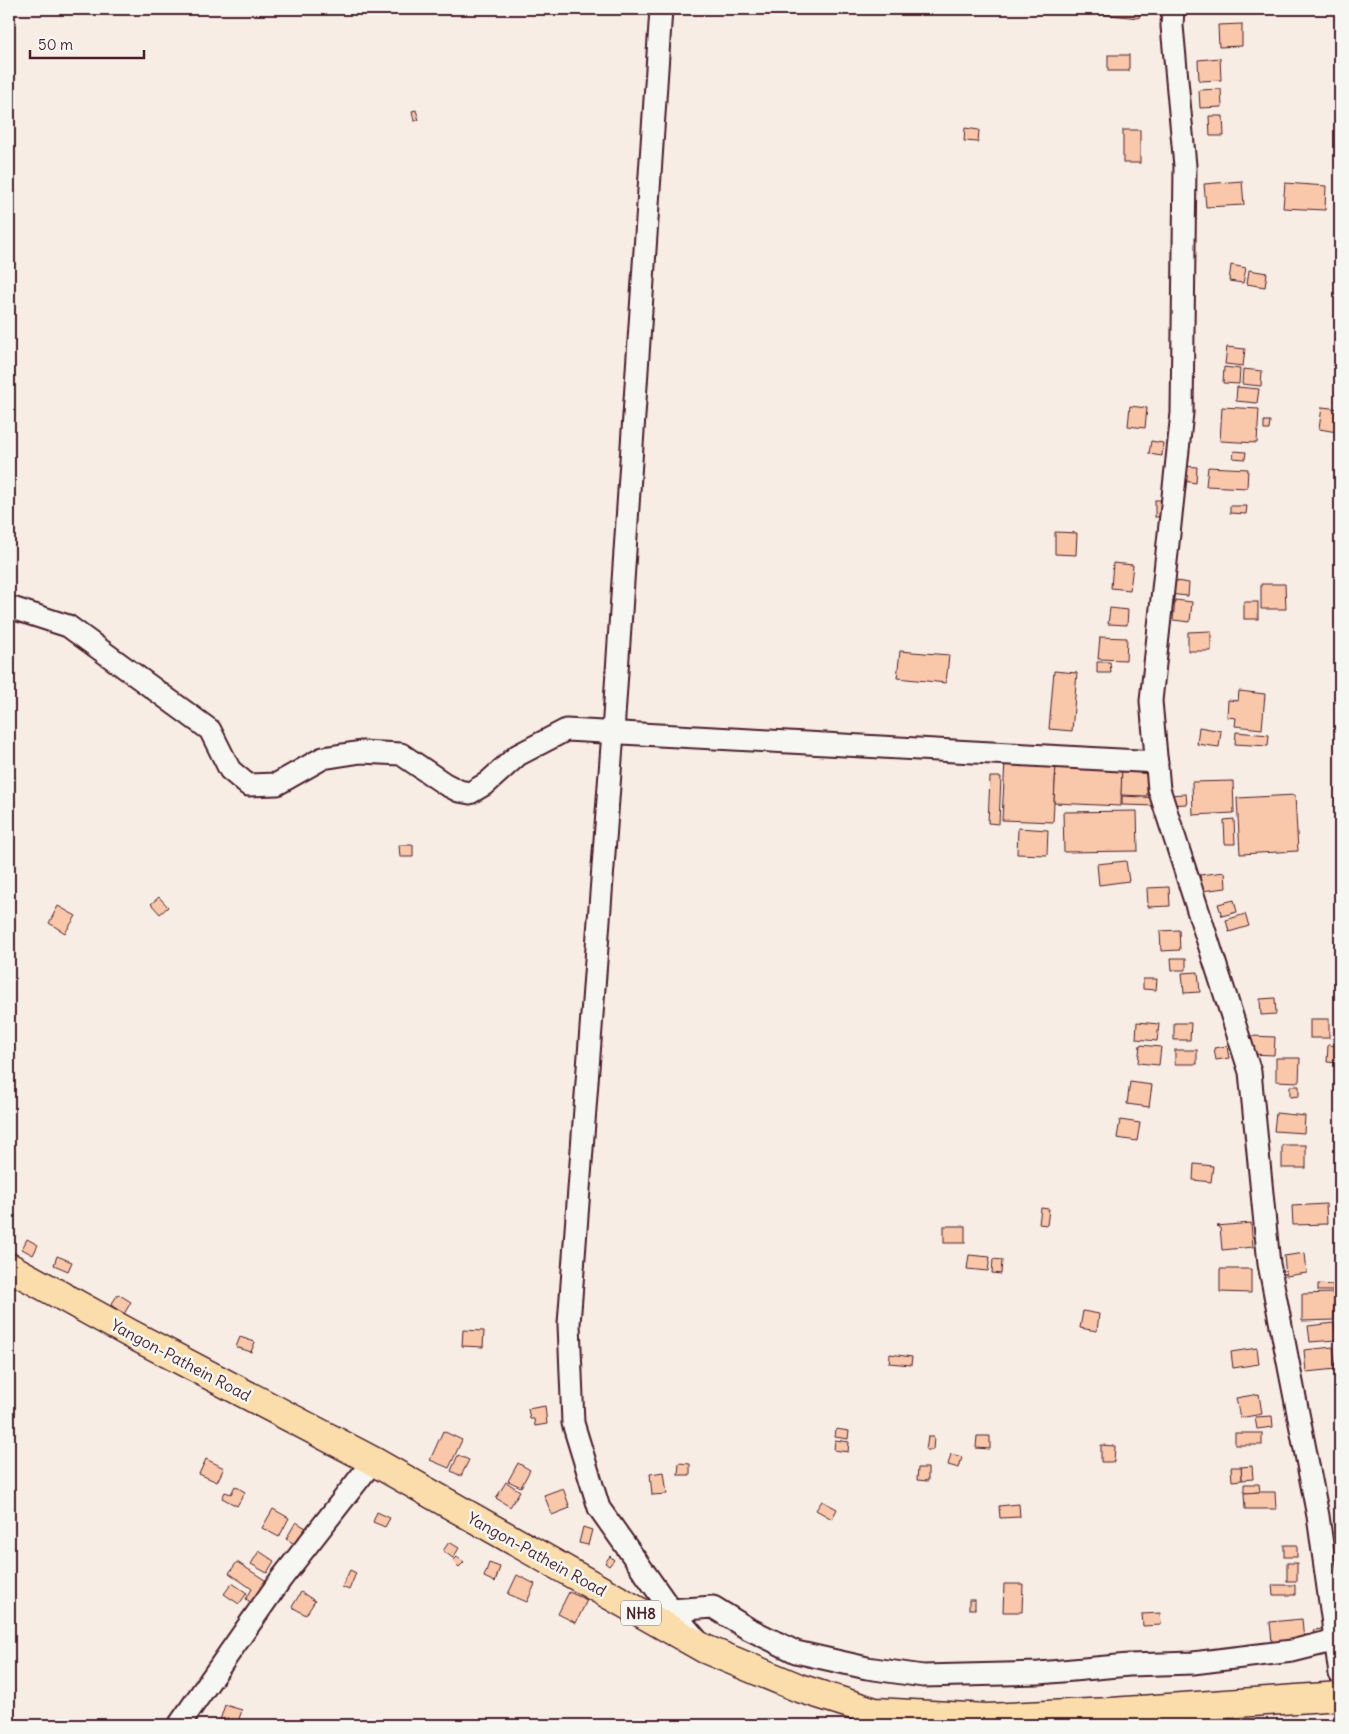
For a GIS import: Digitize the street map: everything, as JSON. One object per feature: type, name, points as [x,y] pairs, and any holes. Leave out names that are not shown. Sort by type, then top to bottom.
[{"type":"highway","name":"Yangon-Pathein Road","points":[[9,1268],[128,1333],[373,1461],[705,1649],[799,1688],[875,1712],[987,1718],[1111,1712],[1340,1696]]},
{"type":"street","points":[[661,9],[612,732],[569,1324],[573,1423],[599,1508],[671,1610],[705,1649]]},
{"type":"street","points":[[1173,9],[1172,26],[1185,166],[1182,413],[1151,701],[1159,789],[1250,1072],[1268,1264],[1318,1516],[1340,1674]]},
{"type":"street","points":[[9,606],[68,626],[210,730],[230,770],[248,785],[277,784],[324,758],[361,752],[401,754],[445,784],[459,791],[470,793],[487,783],[518,755],[566,730],[1157,762]]},
{"type":"street","points":[[179,1725],[281,1579],[373,1461]]},
{"type":"street","points":[[671,1610],[712,1607],[747,1628],[796,1652],[867,1668],[922,1676],[1039,1673],[1129,1665],[1193,1662],[1292,1651],[1336,1640]]},
{"type":"building","points":[[1082,9],[1098,9],[1097,13],[1082,12]]},
{"type":"building","points":[[1100,9],[1140,9],[1139,18],[1100,14]]},
{"type":"building","points":[[1242,24],[1242,46],[1219,47],[1218,25]]},
{"type":"building","points":[[1108,55],[1129,55],[1129,71],[1108,71]]},
{"type":"building","points":[[1220,58],[1221,80],[1199,81],[1198,60]]},
{"type":"building","points":[[1221,89],[1222,107],[1200,108],[1199,90]]},
{"type":"building","points":[[416,110],[419,120],[414,121],[412,111]]},
{"type":"building","points":[[1209,116],[1223,116],[1224,136],[1210,136]]},
{"type":"building","points":[[965,128],[979,130],[978,142],[964,141]]},
{"type":"building","points":[[1123,130],[1140,130],[1140,163],[1123,163]]},
{"type":"building","points":[[1242,181],[1244,205],[1206,207],[1204,184]]},
{"type":"building","points":[[1285,183],[1326,186],[1325,210],[1283,208]]},
{"type":"building","points":[[1231,265],[1246,268],[1243,283],[1229,281]]},
{"type":"building","points":[[1249,270],[1267,273],[1265,287],[1247,284]]},
{"type":"building","points":[[1227,347],[1245,349],[1243,366],[1225,364]]},
{"type":"building","points":[[1224,367],[1240,369],[1239,384],[1223,383]]},
{"type":"building","points":[[1243,369],[1262,371],[1261,386],[1242,384]]},
{"type":"building","points":[[1237,387],[1259,389],[1257,403],[1236,401]]},
{"type":"building","points":[[1130,406],[1147,408],[1145,428],[1128,426]]},
{"type":"building","points":[[1222,407],[1259,409],[1257,443],[1220,441]]},
{"type":"building","points":[[1322,407],[1340,409],[1337,432],[1319,429]]},
{"type":"building","points":[[1264,421],[1270,421],[1269,430],[1264,430]]},
{"type":"building","points":[[1151,441],[1163,443],[1162,456],[1149,454]]},
{"type":"building","points":[[1234,451],[1246,452],[1245,459],[1233,458]]},
{"type":"building","points":[[1185,466],[1197,467],[1196,483],[1184,481]]},
{"type":"building","points":[[1208,467],[1248,469],[1247,488],[1206,486]]},
{"type":"building","points":[[1155,500],[1161,500],[1161,517],[1155,517]]},
{"type":"building","points":[[1230,506],[1247,506],[1246,514],[1230,513]]},
{"type":"building","points":[[1055,532],[1077,533],[1076,555],[1055,554]]},
{"type":"building","points":[[1113,563],[1133,565],[1130,590],[1111,588]]},
{"type":"building","points":[[1170,580],[1189,583],[1188,596],[1168,594]]},
{"type":"building","points":[[1261,584],[1285,584],[1286,609],[1261,609]]},
{"type":"building","points":[[1175,600],[1192,602],[1190,622],[1173,620]]},
{"type":"building","points":[[1244,602],[1258,602],[1258,619],[1244,619]]},
{"type":"building","points":[[1110,608],[1128,610],[1127,625],[1108,624]]},
{"type":"building","points":[[1211,631],[1211,651],[1188,651],[1188,632]]},
{"type":"building","points":[[1100,637],[1127,638],[1126,660],[1098,659]]},
{"type":"building","points":[[900,651],[949,655],[946,683],[897,678]]},
{"type":"building","points":[[1097,662],[1110,662],[1111,673],[1097,673]]},
{"type":"building","points":[[1054,671],[1077,673],[1072,731],[1049,729]]},
{"type":"building","points":[[1239,691],[1265,694],[1262,729],[1235,726],[1236,718],[1227,717],[1228,700],[1238,701]]},
{"type":"building","points":[[1199,727],[1221,731],[1219,747],[1197,744]]},
{"type":"building","points":[[1236,732],[1269,735],[1268,746],[1235,744]]},
{"type":"building","points":[[1005,760],[1056,763],[1053,822],[1002,820]]},
{"type":"building","points":[[1056,763],[1122,766],[1121,806],[1054,803]]},
{"type":"building","points":[[1122,766],[1148,767],[1147,796],[1121,795]]},
{"type":"building","points":[[990,777],[1001,777],[999,824],[988,823]]},
{"type":"building","points":[[1233,781],[1234,813],[1193,815],[1192,782]]},
{"type":"building","points":[[1186,794],[1187,804],[1166,805],[1166,795]]},
{"type":"building","points":[[1295,795],[1298,851],[1240,854],[1237,798]]},
{"type":"building","points":[[1122,796],[1160,798],[1159,806],[1122,805]]},
{"type":"building","points":[[1137,811],[1138,851],[1064,852],[1063,812]]},
{"type":"building","points":[[1234,819],[1235,844],[1225,844],[1224,820]]},
{"type":"building","points":[[1018,828],[1048,830],[1047,855],[1017,854]]},
{"type":"building","points":[[399,845],[413,845],[413,857],[400,857]]},
{"type":"building","points":[[1126,861],[1129,881],[1099,885],[1097,864]]},
{"type":"building","points":[[1225,872],[1226,888],[1201,891],[1200,875]]},
{"type":"building","points":[[1169,887],[1170,906],[1148,907],[1147,888]]},
{"type":"building","points":[[159,897],[168,907],[160,914],[151,904]]},
{"type":"building","points":[[1234,900],[1237,912],[1222,916],[1218,904]]},
{"type":"building","points":[[58,906],[76,916],[65,933],[49,923]]},
{"type":"building","points":[[1245,914],[1249,926],[1229,932],[1226,920]]},
{"type":"building","points":[[1179,930],[1180,950],[1161,951],[1160,931]]},
{"type":"building","points":[[1171,958],[1186,958],[1186,970],[1172,970]]},
{"type":"building","points":[[1198,972],[1200,992],[1184,993],[1182,973]]},
{"type":"building","points":[[1143,979],[1157,979],[1156,990],[1143,989]]},
{"type":"building","points":[[1275,998],[1276,1014],[1261,1015],[1260,999]]},
{"type":"building","points":[[1310,1019],[1329,1019],[1329,1038],[1310,1038]]},
{"type":"building","points":[[1137,1022],[1159,1024],[1157,1041],[1136,1039]]},
{"type":"building","points":[[1174,1023],[1191,1023],[1190,1040],[1174,1040]]},
{"type":"building","points":[[1251,1036],[1275,1037],[1274,1055],[1250,1054]]},
{"type":"building","points":[[1140,1045],[1161,1047],[1159,1065],[1138,1063]]},
{"type":"building","points":[[1328,1045],[1340,1046],[1340,1063],[1327,1062]]},
{"type":"building","points":[[1227,1046],[1229,1058],[1216,1060],[1214,1048]]},
{"type":"building","points":[[1175,1050],[1197,1050],[1197,1064],[1175,1064]]},
{"type":"building","points":[[1276,1058],[1300,1058],[1299,1082],[1276,1081]]},
{"type":"building","points":[[1130,1082],[1152,1085],[1149,1107],[1127,1104]]},
{"type":"building","points":[[1290,1086],[1299,1086],[1299,1096],[1290,1097]]},
{"type":"building","points":[[1276,1113],[1305,1116],[1304,1133],[1274,1131]]},
{"type":"building","points":[[1120,1120],[1140,1123],[1137,1141],[1117,1138]]},
{"type":"building","points":[[1282,1145],[1306,1145],[1306,1168],[1282,1168]]},
{"type":"building","points":[[1194,1164],[1213,1166],[1211,1182],[1193,1180]]},
{"type":"building","points":[[1326,1204],[1327,1224],[1293,1225],[1292,1206]]},
{"type":"building","points":[[1041,1208],[1049,1209],[1047,1225],[1039,1224]]},
{"type":"building","points":[[1251,1223],[1253,1247],[1222,1250],[1220,1227],[1217,1226]]},
{"type":"building","points":[[944,1226],[965,1226],[965,1243],[944,1243]]},
{"type":"building","points":[[27,1239],[38,1245],[33,1255],[22,1249]]},
{"type":"building","points":[[1305,1253],[1307,1273],[1286,1276],[1284,1256]]},
{"type":"building","points":[[969,1255],[990,1257],[988,1271],[967,1269]]},
{"type":"building","points":[[57,1256],[72,1262],[68,1271],[54,1265]]},
{"type":"building","points":[[993,1259],[1002,1260],[1001,1274],[992,1273]]},
{"type":"building","points":[[1220,1269],[1251,1269],[1251,1293],[1220,1292]]},
{"type":"building","points":[[1318,1284],[1333,1285],[1333,1291],[1318,1291]]},
{"type":"building","points":[[1334,1293],[1334,1320],[1302,1321],[1302,1294]]},
{"type":"building","points":[[118,1294],[131,1302],[124,1314],[111,1305]]},
{"type":"building","points":[[1083,1311],[1099,1314],[1097,1331],[1080,1328]]},
{"type":"building","points":[[1334,1323],[1336,1340],[1310,1342],[1308,1326]]},
{"type":"building","points":[[463,1330],[484,1331],[483,1347],[462,1346]]},
{"type":"building","points":[[240,1337],[255,1342],[251,1352],[236,1347]]},
{"type":"building","points":[[1333,1347],[1336,1369],[1306,1372],[1304,1350]]},
{"type":"building","points":[[1257,1348],[1259,1364],[1233,1368],[1231,1352]]},
{"type":"building","points":[[890,1354],[912,1357],[911,1365],[889,1363]]},
{"type":"building","points":[[1259,1394],[1262,1414],[1240,1418],[1236,1398]]},
{"type":"building","points":[[545,1406],[547,1424],[535,1426],[534,1419],[530,1419],[528,1409]]},
{"type":"building","points":[[1272,1416],[1273,1427],[1257,1429],[1255,1417]]},
{"type":"building","points":[[836,1429],[849,1431],[848,1439],[835,1437]]},
{"type":"building","points":[[443,1431],[462,1440],[449,1468],[430,1460]]},
{"type":"building","points":[[1235,1433],[1262,1433],[1262,1445],[1235,1445]]},
{"type":"building","points":[[977,1436],[990,1436],[990,1449],[976,1448]]},
{"type":"building","points":[[928,1437],[934,1437],[933,1450],[926,1450]]},
{"type":"building","points":[[835,1440],[849,1442],[848,1452],[834,1450]]},
{"type":"building","points":[[1101,1445],[1115,1446],[1114,1462],[1101,1462]]},
{"type":"building","points":[[951,1454],[962,1457],[959,1468],[948,1465]]},
{"type":"building","points":[[458,1455],[469,1460],[461,1476],[451,1471]]},
{"type":"building","points":[[206,1459],[224,1468],[217,1482],[199,1474]]},
{"type":"building","points":[[518,1463],[530,1470],[521,1487],[508,1481]]},
{"type":"building","points":[[679,1463],[690,1464],[690,1475],[678,1475]]},
{"type":"building","points":[[1252,1466],[1253,1479],[1242,1480],[1241,1467]]},
{"type":"building","points":[[1231,1467],[1241,1467],[1242,1480],[1232,1481]]},
{"type":"building","points":[[918,1468],[928,1468],[928,1481],[917,1480]]},
{"type":"building","points":[[664,1472],[667,1494],[652,1495],[650,1474]]},
{"type":"building","points":[[506,1482],[520,1491],[510,1507],[496,1498]]},
{"type":"building","points":[[1244,1484],[1259,1484],[1260,1492],[1244,1493]]},
{"type":"building","points":[[235,1486],[245,1492],[237,1506],[222,1498],[225,1492],[231,1494]]},
{"type":"building","points":[[563,1488],[570,1508],[552,1515],[544,1495]]},
{"type":"building","points":[[1275,1492],[1276,1509],[1245,1509],[1244,1493]]},
{"type":"building","points":[[822,1501],[837,1509],[832,1519],[816,1510]]},
{"type":"building","points":[[1019,1504],[1020,1517],[1000,1518],[999,1506]]},
{"type":"building","points":[[273,1509],[289,1518],[279,1537],[262,1528]]},
{"type":"building","points":[[377,1512],[390,1518],[385,1527],[373,1522]]},
{"type":"building","points":[[296,1522],[311,1531],[300,1547],[286,1539]]},
{"type":"building","points":[[583,1527],[592,1530],[588,1545],[579,1543]]},
{"type":"building","points":[[449,1542],[459,1548],[453,1558],[443,1551]]},
{"type":"building","points":[[1284,1545],[1297,1545],[1297,1557],[1284,1557]]},
{"type":"building","points":[[259,1551],[274,1561],[267,1573],[251,1564]]},
{"type":"building","points":[[610,1556],[614,1560],[609,1566],[605,1563]]},
{"type":"building","points":[[457,1557],[464,1562],[459,1567],[453,1561]]},
{"type":"building","points":[[237,1562],[271,1584],[256,1606],[246,1599],[252,1589],[229,1573]]},
{"type":"building","points":[[489,1563],[500,1567],[495,1582],[484,1577]]},
{"type":"building","points":[[1287,1563],[1297,1563],[1297,1581],[1287,1581]]},
{"type":"building","points":[[350,1570],[356,1573],[349,1590],[342,1587]]},
{"type":"building","points":[[517,1575],[535,1584],[527,1602],[508,1594]]},
{"type":"building","points":[[232,1583],[247,1593],[239,1604],[224,1594]]},
{"type":"building","points":[[1004,1584],[1023,1584],[1022,1612],[1003,1612]]},
{"type":"building","points":[[1272,1585],[1295,1585],[1295,1595],[1273,1595]]},
{"type":"building","points":[[301,1592],[315,1601],[306,1615],[292,1607]]},
{"type":"building","points":[[569,1592],[587,1600],[576,1623],[558,1614]]},
{"type":"building","points":[[969,1600],[975,1600],[975,1609],[969,1609]]},
{"type":"building","points":[[1160,1613],[1161,1625],[1143,1626],[1142,1614]]},
{"type":"building","points":[[1302,1619],[1304,1640],[1272,1642],[1270,1622]]},
{"type":"building","points":[[1324,1629],[1325,1636],[1314,1637],[1313,1630]]},
{"type":"building","points":[[225,1705],[242,1710],[237,1725],[219,1723]]}]
